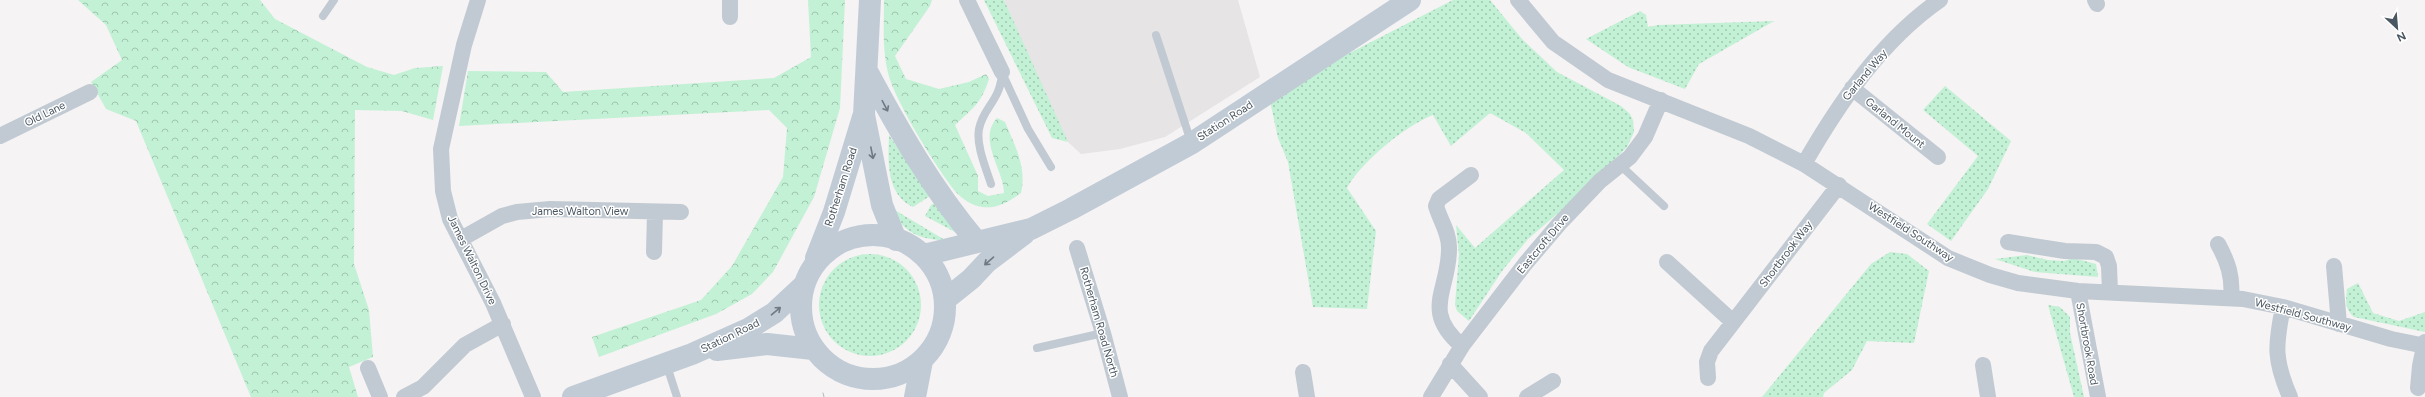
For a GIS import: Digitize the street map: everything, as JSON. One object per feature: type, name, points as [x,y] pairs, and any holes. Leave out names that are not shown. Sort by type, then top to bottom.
[{"type":"main road","name":"Rotherham Road","points":[[803,286],[834,212],[864,115],[870,0]]},
{"type":"main road","name":"Station Road","points":[[946,299],[971,279],[987,262],[1031,229],[1192,143],[1410,0]]},
{"type":"main road","points":[[867,71],[895,124],[939,194],[977,242]]},
{"type":"main road","name":"Rotherham Road","points":[[864,115],[882,205],[896,240]]},
{"type":"main road","name":"Station Road","points":[[924,255],[1031,229]]},
{"type":"main road","points":[[803,286],[801,316],[804,332],[813,349],[834,369],[876,389],[922,361],[931,352],[945,322],[946,299],[938,274],[924,255],[910,244],[876,236],[858,238],[837,245],[816,258]]},
{"type":"main road","name":"Station Road","points":[[573,397],[666,362],[692,354],[748,330],[774,313],[803,286]]},
{"type":"main road","name":"Station Road","points":[[692,354],[767,344],[813,349]]},
{"type":"main road","points":[[915,397],[922,361]]},
{"type":"street","name":"James Walton Drive","points":[[478,0],[464,45],[441,149],[443,191],[450,219],[503,324],[533,397]]},
{"type":"street","points":[[730,0],[730,17]]},
{"type":"street","points":[[967,0],[1002,72]]},
{"type":"street","name":"Westfield Southway","points":[[1518,0],[1553,42],[1608,80],[1749,136],[1804,164],[1839,185],[1948,258],[2004,279],[2078,291],[2231,298],[2283,307],[2339,324],[2424,345]]},
{"type":"street","name":"Garland Way","points":[[1804,164],[1831,117],[1852,88],[1917,16],[1940,0]]},
{"type":"street","name":"Garland Mount","points":[[1852,88],[1938,157]]},
{"type":"street","name":"Old Lane","points":[[0,136],[90,92]]},
{"type":"street","name":"Eastcroft Drive","points":[[1431,397],[1462,346],[1559,224],[1600,181],[1630,157],[1645,137],[1661,100]]},
{"type":"street","points":[[1462,346],[1449,334],[1440,317],[1439,300],[1449,247],[1446,229],[1436,206],[1439,199],[1471,176]]},
{"type":"street","name":"Shortbrook Way","points":[[1708,378],[1707,362],[1711,351],[1839,185]]},
{"type":"street","name":"James Walton View","points":[[461,240],[502,216],[517,212],[550,209],[681,212]]},
{"type":"street","points":[[654,252],[655,212]]},
{"type":"street","points":[[2008,242],[2065,251],[2096,252],[2106,257],[2109,266],[2110,292]]},
{"type":"street","points":[[2218,244],[2229,268],[2232,282],[2231,298]]},
{"type":"street","name":"Rotherham Road North","points":[[1077,248],[1103,333],[1120,397]]},
{"type":"street","points":[[1667,262],[1733,322]]},
{"type":"street","points":[[2334,266],[2339,324]]},
{"type":"street","name":"Shortbrook Road","points":[[2078,291],[2098,397]]},
{"type":"street","points":[[2283,307],[2276,341],[2277,358],[2281,377],[2290,397]]},
{"type":"street","points":[[404,397],[423,387],[465,345],[503,324]]},
{"type":"street","points":[[2418,388],[2424,345]]},
{"type":"street","points":[[1450,364],[1480,397]]},
{"type":"street","points":[[1983,366],[1988,397]]},
{"type":"street","points":[[368,368],[380,397]]},
{"type":"street","points":[[1303,372],[1307,397]]},
{"type":"street","points":[[1527,397],[1553,381]]},
{"type":"lane","points":[[323,16],[334,0]]},
{"type":"lane","points":[[1156,35],[1192,143]]},
{"type":"lane","points":[[1002,72],[1018,110],[1051,167]]},
{"type":"lane","points":[[991,184],[982,152],[979,130],[983,118],[995,100],[1002,85],[1002,72]]},
{"type":"lane","points":[[1620,165],[1664,206]]},
{"type":"lane","points":[[1037,348],[1103,333]]},
{"type":"lane","points":[[666,362],[677,397]]},
{"type":"shaded area","points":[[1004,0],[1238,0],[1260,77],[1165,137],[1120,149],[1081,154],[1068,142],[1055,117]]},
{"type":"green space","points":[[78,0],[260,0],[275,19],[367,67],[394,75],[415,68],[443,66],[433,120],[402,111],[355,110],[354,264],[369,310],[373,357],[349,367],[358,397],[251,397],[136,121],[106,109],[91,82],[122,60],[106,25]]},
{"type":"green space","points":[[808,0],[845,0],[840,108],[814,197],[773,272],[752,294],[716,314],[599,357],[592,337],[701,300],[732,266],[783,177],[787,128],[769,110],[459,126],[468,71],[546,72],[563,92],[774,78],[811,57]]},
{"type":"green space","points":[[884,0],[932,0],[930,6],[895,56],[906,79],[939,89],[969,82],[986,74],[989,79],[983,94],[972,110],[955,125],[978,176],[978,191],[988,196],[1004,193],[1003,184],[990,145],[990,136],[992,127],[997,118],[1005,122],[1016,148],[1021,165],[1021,193],[1017,196],[998,206],[982,207],[975,205],[964,200],[958,195],[938,168],[899,100],[888,73],[884,46]]},
{"type":"green space","points":[[984,0],[1004,0],[1068,142],[1052,138]]},
{"type":"green space","points":[[1453,0],[1490,0],[1522,39],[1557,72],[1621,106],[1630,114],[1633,120],[1634,132],[1627,147],[1585,190],[1528,239],[1502,271],[1469,321],[1457,311],[1455,305],[1459,255],[1456,225],[1475,248],[1564,170],[1526,133],[1490,113],[1451,146],[1433,115],[1422,120],[1397,136],[1373,156],[1362,167],[1347,188],[1376,231],[1367,309],[1313,307],[1288,162],[1278,138],[1270,101],[1338,59]]},
{"type":"green space","points":[[1640,11],[1646,15],[1648,27],[1658,25],[1774,21],[1699,64],[1685,89],[1628,67],[1586,39]]},
{"type":"green space","points":[[1945,86],[2011,141],[1988,189],[1951,241],[1927,224],[1978,156],[1923,110]]},
{"type":"green space","points":[[889,135],[930,196],[913,207],[904,201],[893,186],[889,166]]},
{"type":"green space","points":[[936,202],[957,233],[925,216],[931,205]]},
{"type":"green space","points":[[893,209],[945,240],[928,239],[914,234],[902,224]]},
{"type":"green space","points":[[1890,252],[1907,254],[1929,271],[1914,343],[1867,341],[1852,370],[1824,393],[1823,397],[1762,397],[1871,264]]},
{"type":"green space","points":[[870,254],[890,258],[906,269],[917,285],[921,305],[917,325],[906,341],[890,352],[870,356],[850,352],[834,341],[823,325],[819,305],[823,285],[834,269],[850,258]]},
{"type":"green space","points":[[2027,255],[2048,260],[2064,261],[2073,258],[2096,264],[2098,277],[2035,272],[1995,259]]},
{"type":"green space","points":[[2358,283],[2373,313],[2399,321],[2425,312],[2425,332],[2354,317],[2347,307],[2347,289]]},
{"type":"green space","points":[[2048,305],[2060,307],[2070,317],[2070,333],[2084,397],[2074,397]]},
{"type":"tram line","points":[[823,393],[824,397]]}]
